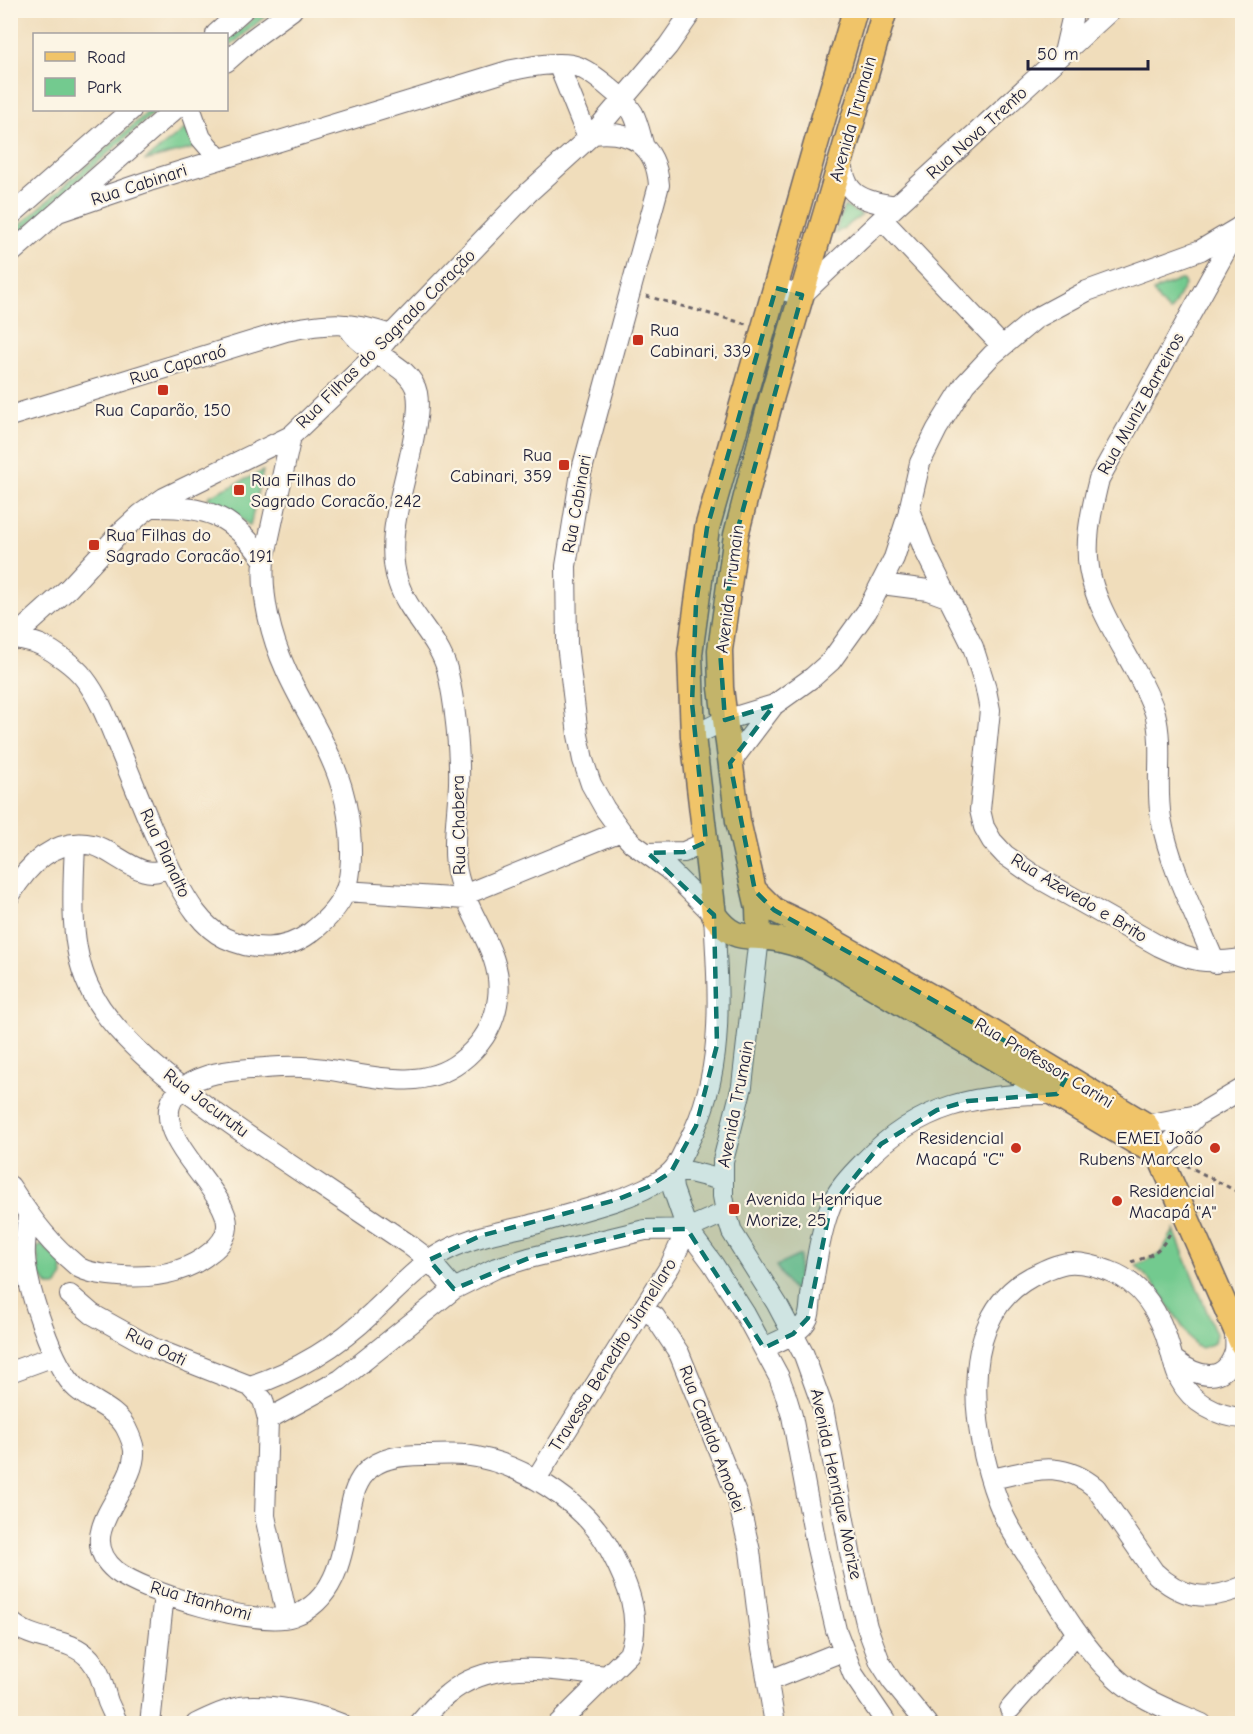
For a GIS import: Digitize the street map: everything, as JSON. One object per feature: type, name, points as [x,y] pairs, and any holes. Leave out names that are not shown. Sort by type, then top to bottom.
[{"type":"main road","name":"Avenida Trumain","points":[[714,915],[693,736],[690,654],[707,528],[855,10]]},
{"type":"main road","name":"Avenida Trumain","points":[[759,937],[758,908],[738,821],[730,763],[720,650],[743,500],[885,10]]},
{"type":"main road","name":"Rua Professor Carini","points":[[754,891],[774,910],[799,922],[1062,1085],[1137,1143],[1160,1153]]},
{"type":"main road","name":"Rua Professor Carini","points":[[714,915],[725,929],[735,934],[781,940],[808,948],[1062,1085],[1146,1125]]},
{"type":"main road","points":[[1146,1125],[1238,1335]]},
{"type":"street","points":[[217,33],[243,10]]},
{"type":"street","points":[[228,60],[292,10]]},
{"type":"street","name":"Rua Filhas do Sagrado Coração","points":[[12,638],[69,588],[119,534],[164,498],[291,436],[375,354],[529,192],[591,136],[623,101],[681,29],[693,10]]},
{"type":"street","points":[[1064,53],[1074,10]]},
{"type":"street","name":"Rua Nova Trento","points":[[802,295],[1111,10]]},
{"type":"street","points":[[558,64],[591,136],[615,134],[643,144]]},
{"type":"street","name":"Rua Cabinari","points":[[58,212],[219,159],[508,71],[558,64],[574,65],[585,70],[632,110],[643,144],[652,155],[658,169],[659,185],[581,473],[566,566],[567,644],[583,760],[591,784],[605,809],[632,843],[668,868],[714,915]]},
{"type":"street","points":[[10,216],[130,111]]},
{"type":"street","points":[[10,254],[173,111]]},
{"type":"street","name":"Rua Cabinari","points":[[191,111],[201,138],[219,159]]},
{"type":"street","points":[[842,157],[846,181],[854,194],[889,213],[1002,346]]},
{"type":"street","points":[[730,763],[774,705],[831,661],[852,634],[882,584],[894,558],[909,510],[920,462],[936,429],[965,384],[1002,346],[1035,319],[1087,291],[1201,250],[1241,224]]},
{"type":"street","name":"Rua Muniz Barreiros","points":[[1215,963],[1176,867],[1164,827],[1158,788],[1159,736],[1155,715],[1147,692],[1103,614],[1093,590],[1086,548],[1089,517],[1099,479],[1241,224]]},
{"type":"street","points":[[776,288],[802,295]]},
{"type":"street","name":"Rua Caparaó","points":[[10,416],[286,331],[320,324],[347,325],[370,328],[391,335]]},
{"type":"street","points":[[347,325],[357,340],[375,354]]},
{"type":"street","name":"Rua Chabera","points":[[182,1088],[202,1077],[223,1071],[305,1067],[364,1076],[417,1080],[436,1075],[457,1065],[487,1035],[493,1019],[498,998],[498,976],[457,873],[459,778],[454,711],[447,669],[440,651],[398,584],[395,566],[396,527],[417,423],[417,391],[414,383],[402,370],[375,354]]},
{"type":"street","name":"Rua Planalto","points":[[12,638],[41,645],[84,677],[102,708],[168,865],[192,910],[222,937],[241,944],[263,948],[287,946],[317,928],[341,900],[348,883],[349,821],[333,765],[286,670],[274,639],[266,604],[264,560],[291,436]]},
{"type":"street","points":[[152,507],[176,506],[198,509],[216,515],[243,532],[264,560]]},
{"type":"street","name":"Rua Azevedo e Brito","points":[[909,510],[920,540],[973,647],[985,685],[990,710],[989,736],[980,810],[984,827],[992,841],[1005,855],[1035,876],[1179,956],[1215,963],[1242,959]]},
{"type":"street","points":[[882,584],[912,587],[947,597]]},
{"type":"street","points":[[693,736],[725,720],[774,705]]},
{"type":"street","points":[[345,891],[465,897],[621,831]]},
{"type":"street","points":[[648,853],[684,852],[706,842]]},
{"type":"street","points":[[10,895],[22,875],[33,863],[52,850],[75,845],[93,845],[128,864],[153,873],[162,872],[168,865]]},
{"type":"street","name":"Rua Jacurutu","points":[[75,845],[74,909],[77,947],[87,984],[102,1010],[127,1039],[182,1088],[408,1244],[429,1260],[454,1289]]},
{"type":"street","name":"Avenida Trumain","points":[[250,1386],[277,1377],[336,1343],[372,1314],[429,1260],[447,1250],[480,1236],[529,1225],[616,1200],[648,1187],[671,1172],[696,1126],[710,1088],[717,1046],[718,992],[714,915]]},
{"type":"street","name":"Avenida Trumain","points":[[726,1212],[722,1180],[723,1161],[742,1086],[759,937]]},
{"type":"street","points":[[764,1348],[793,1334],[808,1318],[817,1261],[830,1208],[840,1190],[881,1144],[909,1124],[937,1110],[968,1101],[1062,1085]]},
{"type":"street","points":[[10,1186],[28,1215],[58,1250],[81,1269],[137,1278],[168,1274],[198,1262],[224,1239],[227,1227],[226,1216],[169,1124],[168,1112],[172,1100],[182,1088]]},
{"type":"street","points":[[1160,1153],[1198,1115],[1242,1089]]},
{"type":"street","points":[[1146,1125],[1198,1115]]},
{"type":"street","points":[[671,1172],[673,1189],[687,1229]]},
{"type":"street","name":"Avenida Trumain","points":[[671,1172],[690,1172],[722,1180]]},
{"type":"street","points":[[268,1419],[340,1380],[454,1289],[496,1268],[645,1230],[687,1229],[726,1212]]},
{"type":"street","name":"Avenida Henrique Morize","points":[[726,1212],[732,1232],[804,1355],[823,1408],[853,1568],[867,1627],[880,1662],[892,1681],[927,1724]]},
{"type":"street","name":"Rua Itanhomi","points":[[28,1215],[25,1256],[29,1279],[54,1356],[63,1373],[77,1389],[122,1420],[134,1449],[132,1464],[126,1479],[102,1523],[101,1550],[116,1571],[164,1594],[238,1616],[272,1619],[287,1617],[310,1608],[326,1592],[339,1569],[351,1503],[357,1484],[365,1472],[377,1463],[412,1455],[464,1455],[513,1467],[536,1479],[571,1504],[589,1522],[608,1546],[623,1576],[631,1599],[634,1641],[629,1654],[558,1724]]},
{"type":"street","name":"Avenida Henrique Morize","points":[[687,1229],[739,1304],[779,1377],[792,1416],[836,1630],[853,1674],[887,1724]]},
{"type":"street","name":"Travessa Benedito Jiamellaro","points":[[536,1479],[670,1266],[687,1229]]},
{"type":"street","points":[[1202,1724],[1141,1694],[1116,1678],[1077,1633],[1004,1517],[991,1479],[979,1430],[978,1361],[985,1328],[994,1311],[1008,1293],[1023,1281],[1045,1269],[1069,1263],[1090,1264],[1117,1274],[1138,1289],[1152,1306],[1161,1323],[1180,1380],[1195,1400],[1213,1412],[1242,1418]]},
{"type":"street","points":[[39,1314],[56,1297],[70,1295],[81,1269]]},
{"type":"street","name":"Rua Oati","points":[[70,1295],[92,1314],[153,1348],[250,1386]]},
{"type":"street","name":"Rua Cataldo Amodei","points":[[643,1309],[655,1317],[679,1353],[737,1496],[750,1551],[775,1724]]},
{"type":"street","points":[[1174,1360],[1192,1372],[1215,1375],[1230,1362],[1238,1335]]},
{"type":"street","points":[[10,1372],[54,1356]]},
{"type":"street","points":[[250,1386],[263,1400],[268,1419],[265,1516],[287,1617]]},
{"type":"street","points":[[991,1479],[1038,1470],[1060,1469],[1071,1472],[1096,1488],[1154,1572],[1165,1583],[1179,1591],[1196,1596],[1215,1595],[1242,1587]]},
{"type":"street","points":[[150,1724],[164,1594]]},
{"type":"street","points":[[10,1621],[26,1634],[63,1642],[80,1649],[91,1660],[101,1676],[109,1704],[118,1724]]},
{"type":"street","points":[[1010,1710],[1077,1633]]},
{"type":"street","points":[[768,1681],[843,1651]]},
{"type":"street","points":[[419,1724],[447,1694],[469,1680],[490,1672],[511,1668],[529,1668],[607,1677]]},
{"type":"street","points":[[196,1724],[241,1707],[260,1707],[305,1713],[328,1718],[341,1724]]},
{"type":"path","points":[[630,291],[748,324]]},
{"type":"path","points":[[1184,1164],[1236,1191],[1242,1200]]},
{"type":"path","points":[[1129,1262],[1147,1258],[1157,1252],[1165,1243],[1174,1223]]},
{"type":"highlighted area","points":[[776,288],[802,295],[736,535],[720,650],[725,720],[774,705],[730,763],[755,891],[774,910],[1067,1076],[1057,1094],[968,1101],[937,1110],[881,1144],[830,1208],[808,1318],[793,1334],[764,1348],[687,1229],[645,1230],[529,1258],[454,1289],[429,1260],[480,1236],[616,1200],[648,1187],[671,1172],[696,1126],[717,1045],[714,915],[648,853],[684,852],[706,842],[692,703],[696,604],[707,528]]},
{"type":"green space","points":[[262,11],[271,11],[228,48],[228,40]]},
{"type":"green space","points":[[149,111],[156,111],[11,240],[11,233]]},
{"type":"green space","points":[[186,128],[194,148],[144,161]]},
{"type":"green space","points":[[844,206],[862,215],[835,234],[835,233]]},
{"type":"green space","points":[[1183,280],[1185,285],[1170,312],[1153,291]]},
{"type":"green space","points":[[263,471],[250,526],[236,514],[208,498],[209,496]]},
{"type":"green space","points":[[1174,1230],[1216,1334],[1214,1343],[1202,1348],[1195,1346],[1160,1292],[1136,1265],[1160,1254]]},
{"type":"green space","points":[[42,1245],[61,1263],[63,1275],[57,1286],[49,1286],[39,1274],[37,1248]]},
{"type":"green space","points":[[800,1255],[797,1285],[794,1291],[776,1266]]},
{"type":"place","name":"Rua Cabinari, 339","points":[[638,340]]},
{"type":"place","name":"Rua Caparão, 150","points":[[163,390]]},
{"type":"place","name":"Rua Cabinari, 359","points":[[564,465]]},
{"type":"place","name":"Rua Filhas do Sagrado Coracão, 242","points":[[239,490]]},
{"type":"place","name":"Rua Filhas do Sagrado Coracão, 191","points":[[94,545]]},
{"type":"place","name":"Residencial Macapá \"C\"","points":[[1016,1148]]},
{"type":"place","name":"EMEI João Rubens Marcelo","points":[[1215,1148]]},
{"type":"place","name":"Residencial Macapá \"A\"","points":[[1117,1201]]},
{"type":"place","name":"Avenida Henrique Morize, 25","points":[[734,1209]]}]
